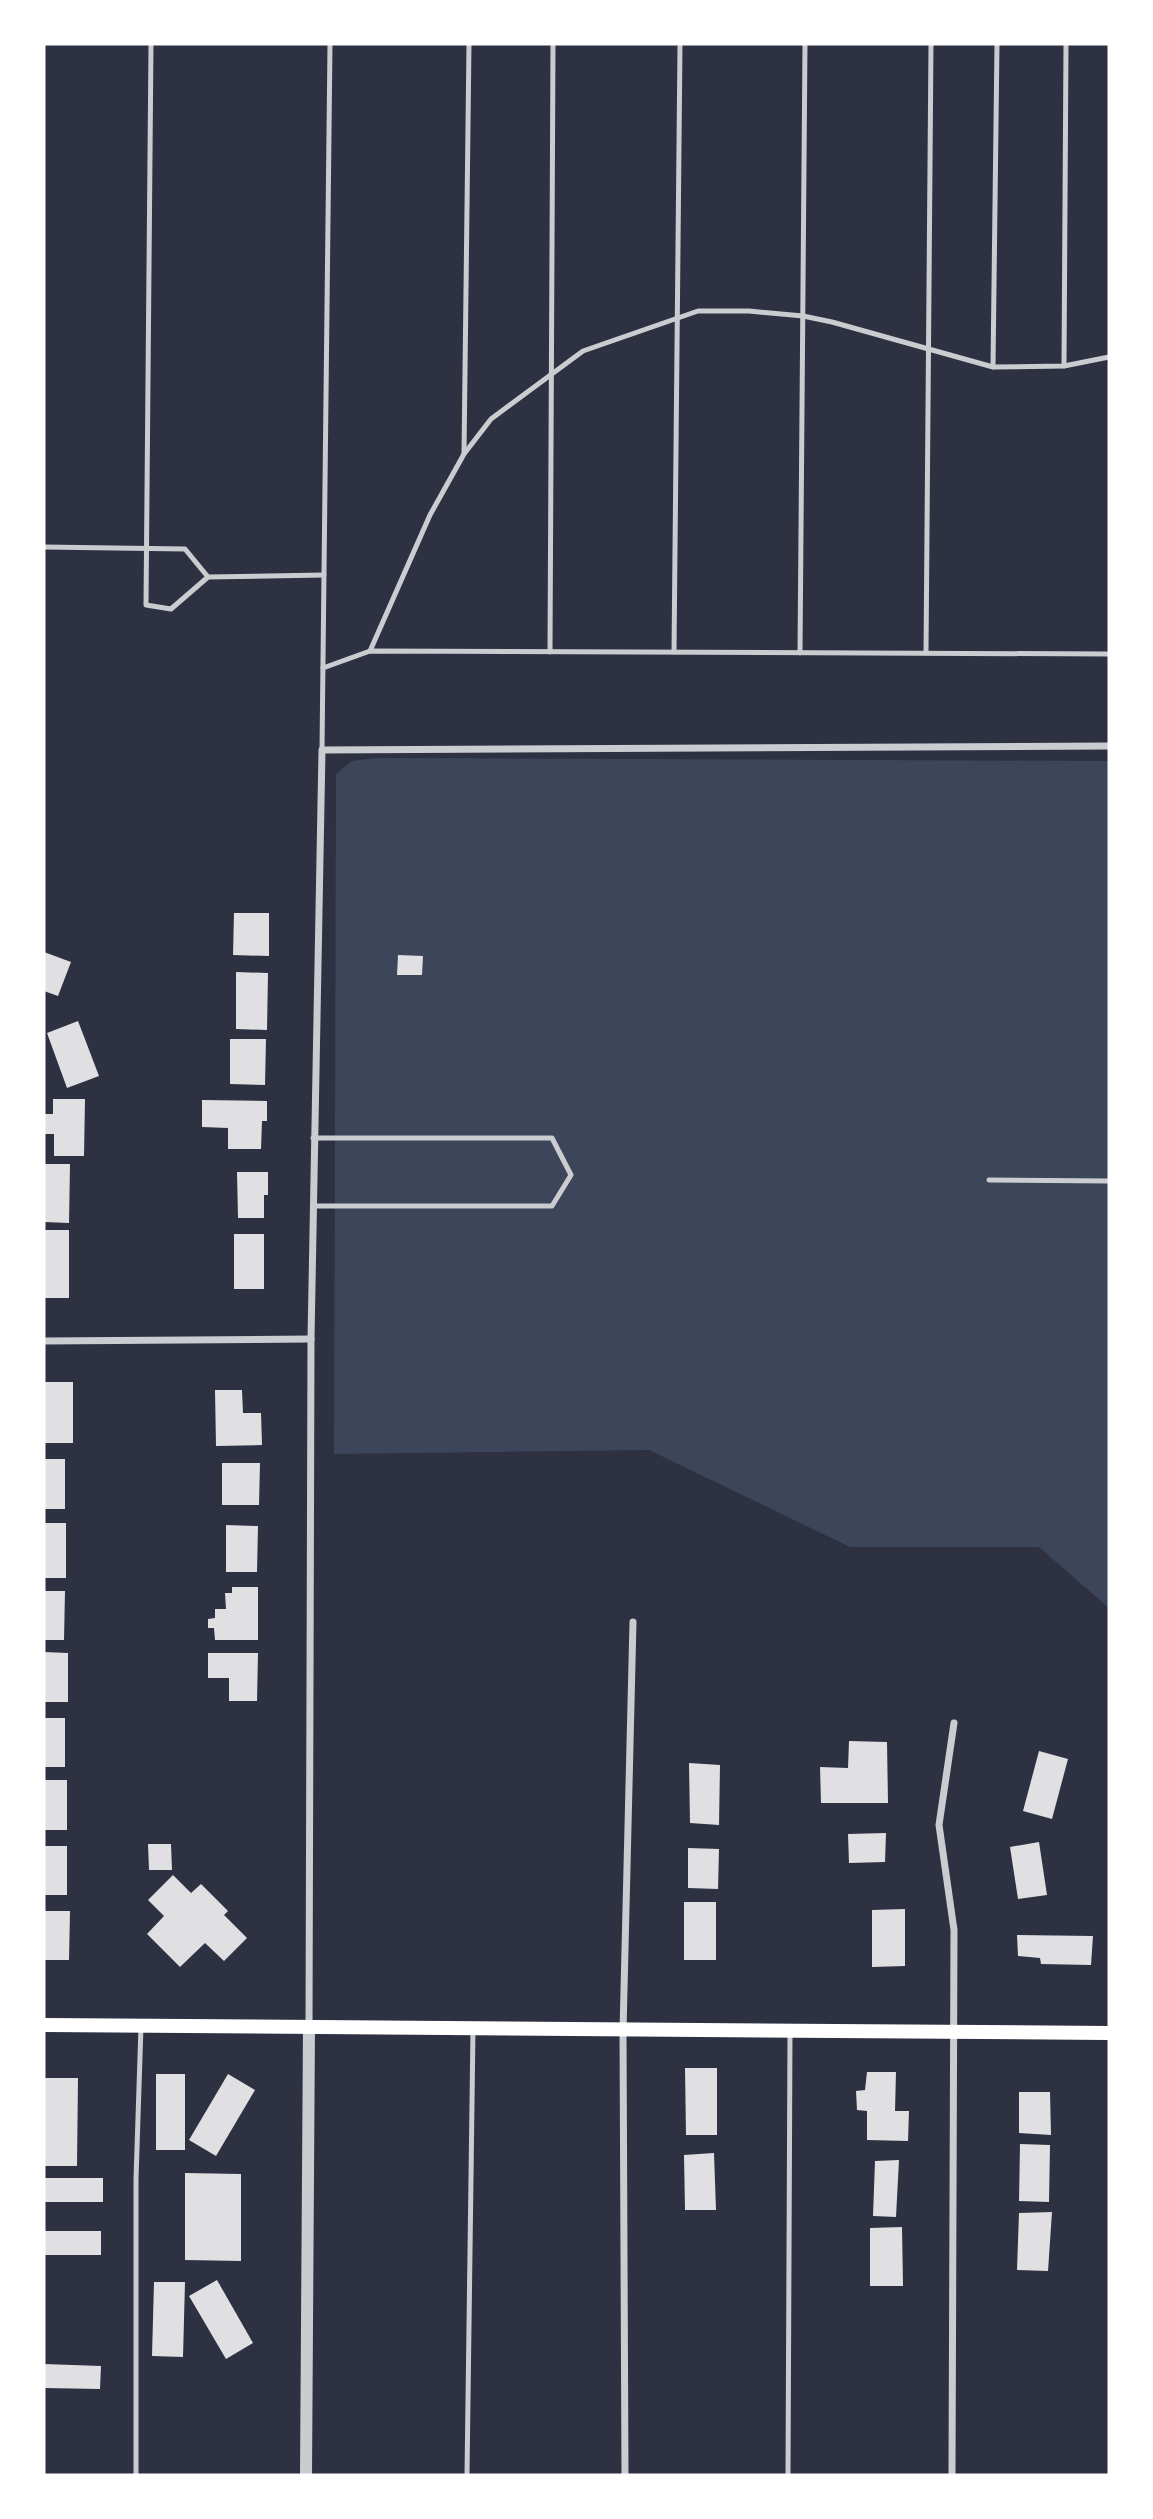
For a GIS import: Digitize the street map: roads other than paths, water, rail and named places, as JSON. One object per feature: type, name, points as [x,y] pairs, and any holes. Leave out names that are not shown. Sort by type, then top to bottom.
[{"type":"main road","points":[[44,2025],[1109,2033]]},
{"type":"street","points":[[306,2475],[311,1339],[322,750],[1109,746]]},
{"type":"street","points":[[44,1341],[311,1339]]},
{"type":"street","points":[[625,2475],[623,2031],[633,1622]]},
{"type":"street","points":[[952,2475],[954,1930],[939,1825],[954,1723]]},
{"type":"lane","points":[[151,44],[146,605],[171,609],[208,577],[324,575]]},
{"type":"lane","points":[[322,750],[330,44]]},
{"type":"lane","points":[[464,454],[469,44]]},
{"type":"lane","points":[[550,652],[553,44]]},
{"type":"lane","points":[[674,652],[680,44]]},
{"type":"lane","points":[[800,653],[805,44]]},
{"type":"lane","points":[[926,653],[931,44]]},
{"type":"lane","points":[[993,367],[997,44]]},
{"type":"lane","points":[[1064,366],[1066,44]]},
{"type":"lane","points":[[370,651],[430,515],[464,454],[491,419],[583,351],[698,311],[749,311],[803,316],[993,367],[1064,366],[1109,357]]},
{"type":"lane","points":[[44,547],[185,549],[208,577]]},
{"type":"lane","points":[[323,668],[370,651],[1109,654]]},
{"type":"lane","points":[[313,1138],[552,1138],[571,1175],[552,1206],[313,1206]]},
{"type":"lane","points":[[989,1180],[1109,1181]]},
{"type":"lane","points":[[136,2475],[136,2179],[141,2026]]},
{"type":"lane","points":[[467,2475],[473,2029]]},
{"type":"lane","points":[[788,2475],[790,2032]]}]
